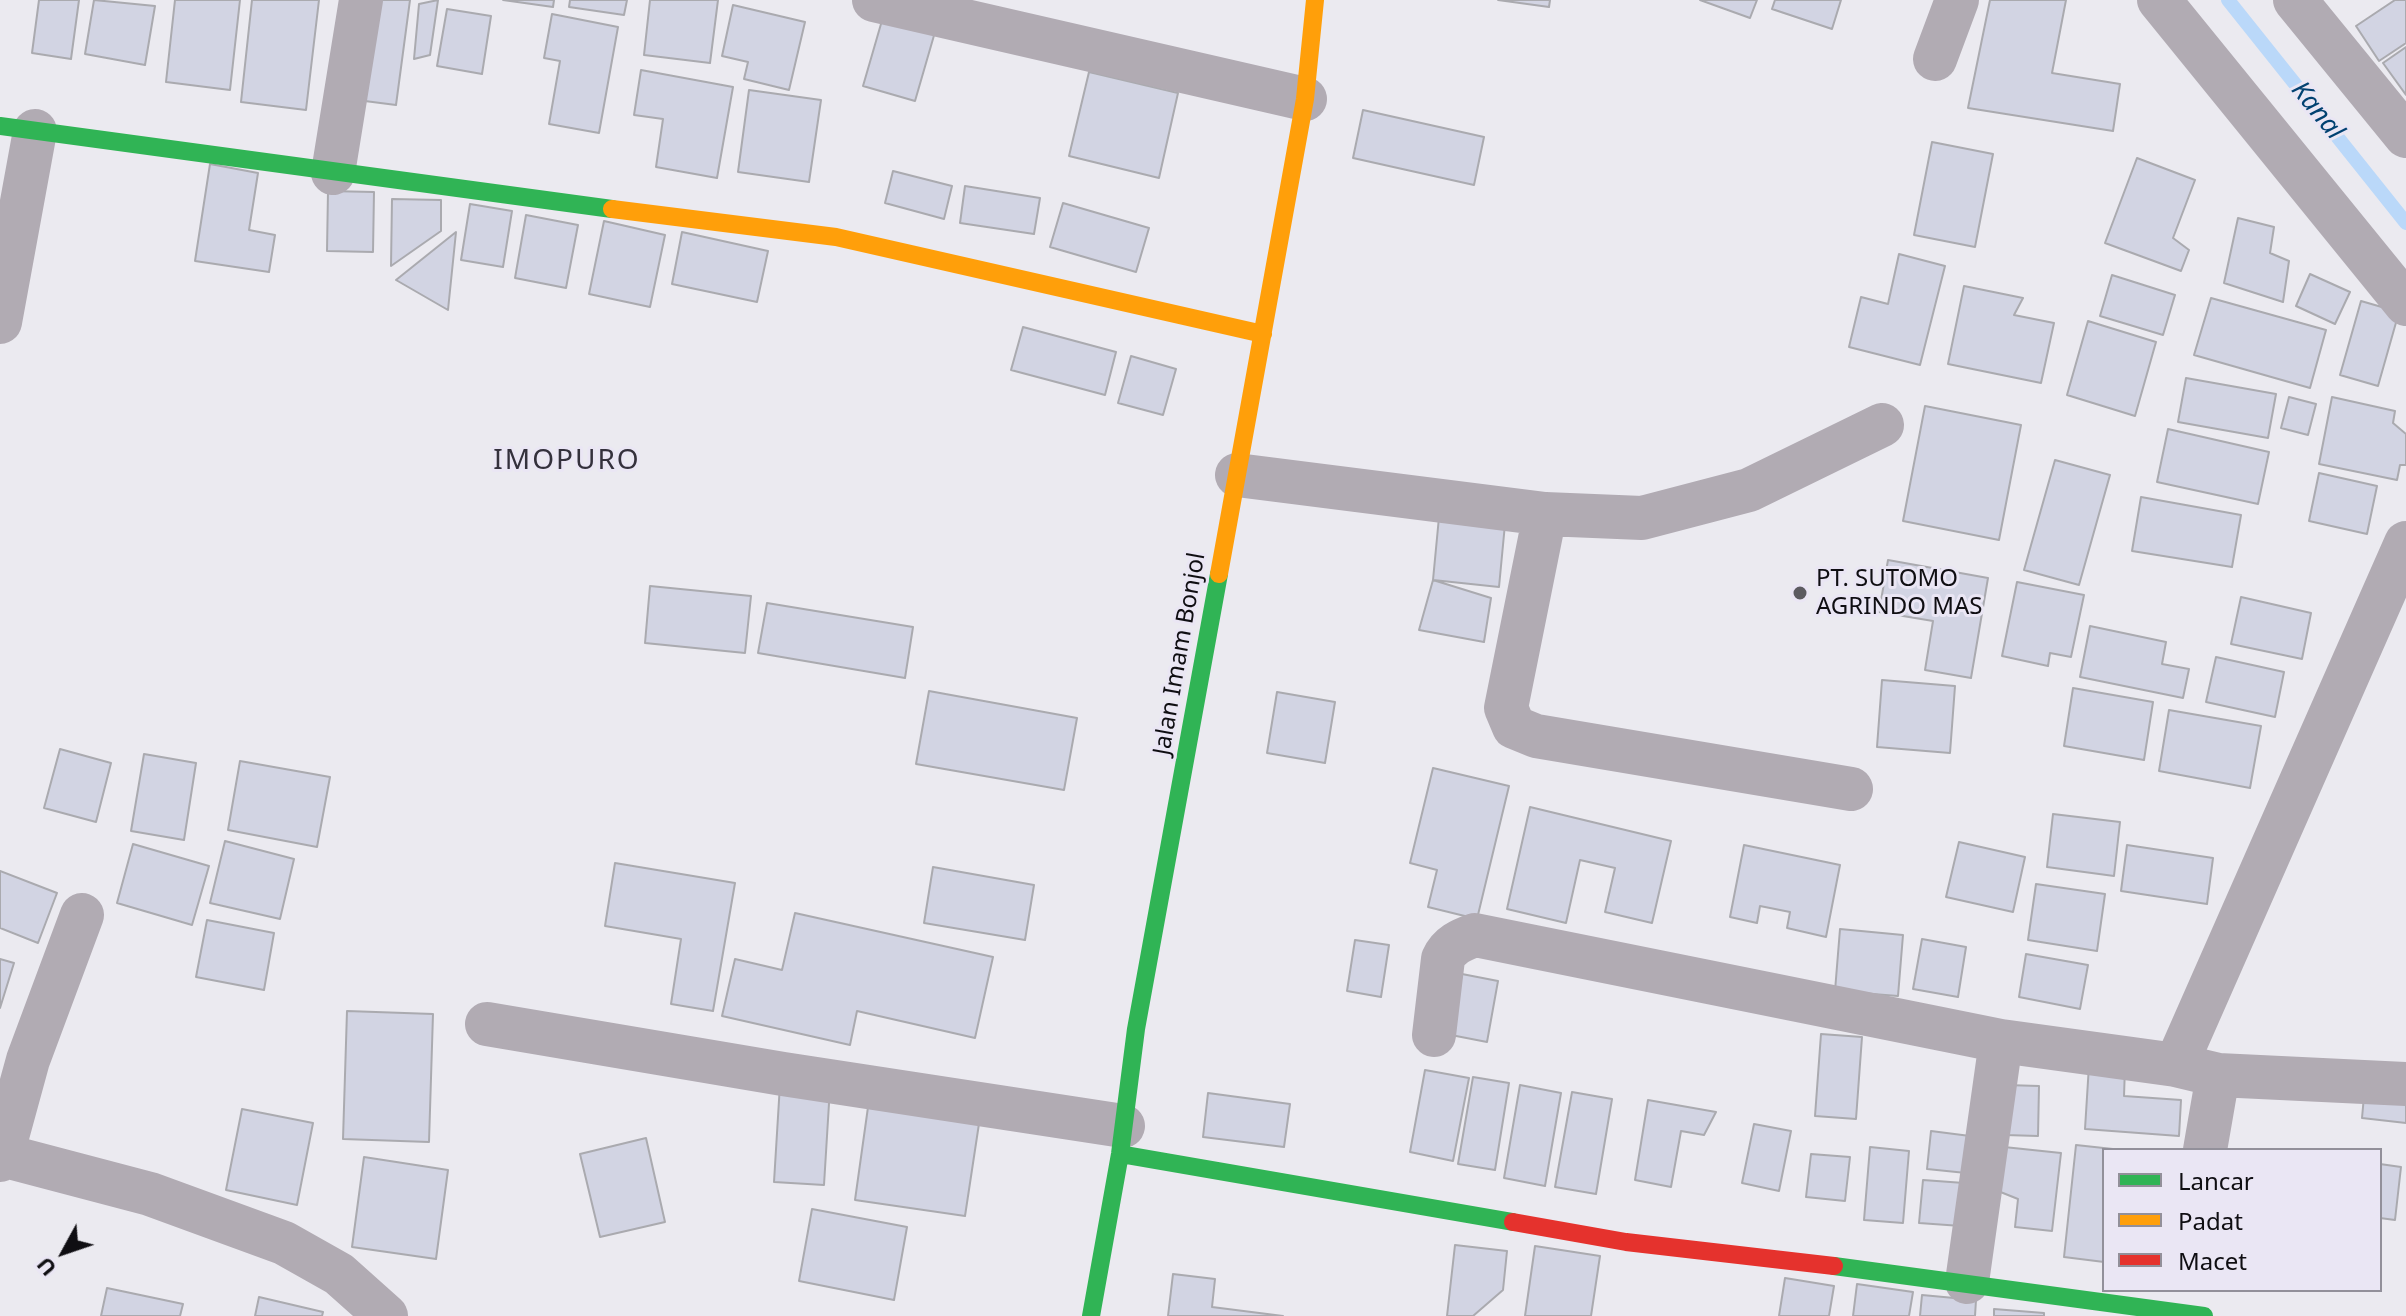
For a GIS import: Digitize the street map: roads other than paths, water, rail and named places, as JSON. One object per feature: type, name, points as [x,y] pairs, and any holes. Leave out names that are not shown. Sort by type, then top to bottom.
[{"type":"street","points":[[333,173],[361,0]]},
{"type":"street","points":[[874,0],[1305,99]]},
{"type":"street","name":"Jalan Imam Bonjol","points":[[1091,1316],[1122,1140],[1136,1029],[1305,99],[1315,0]]},
{"type":"street","points":[[1935,59],[1957,0]]},
{"type":"street","points":[[2159,0],[2406,304]]},
{"type":"street","points":[[2295,0],[2406,136]]},
{"type":"street","points":[[0,322],[18,129],[836,237],[1263,334]]},
{"type":"street","points":[[1237,475],[1545,514],[1642,518],[1696,507],[1749,490],[1882,425]]},
{"type":"street","points":[[1545,514],[1506,708],[1514,727],[1536,736],[1851,789]]},
{"type":"street","points":[[2176,1065],[2406,543]]},
{"type":"street","points":[[82,915],[28,1060],[1,1157],[136,1190],[284,1243],[339,1274],[386,1316]]},
{"type":"street","points":[[1434,1035],[1443,959],[1447,950],[1475,935],[2001,1041],[2176,1065],[2218,1075],[2406,1084]]},
{"type":"street","points":[[487,1024],[783,1074],[1626,1242],[2186,1306]]},
{"type":"street","points":[[1967,1282],[2001,1041]]},
{"type":"street","points":[[2205,1148],[2218,1075]]},
{"type":"waterway","name":"Kanal","points":[[2228,0],[2406,223]]},
{"type":"place","name":"PT. SUTOMO AGRINDO MAS","points":[[1800,593]]},
{"type":"district","name":"IMOPURO","points":[[567,461]]}]
